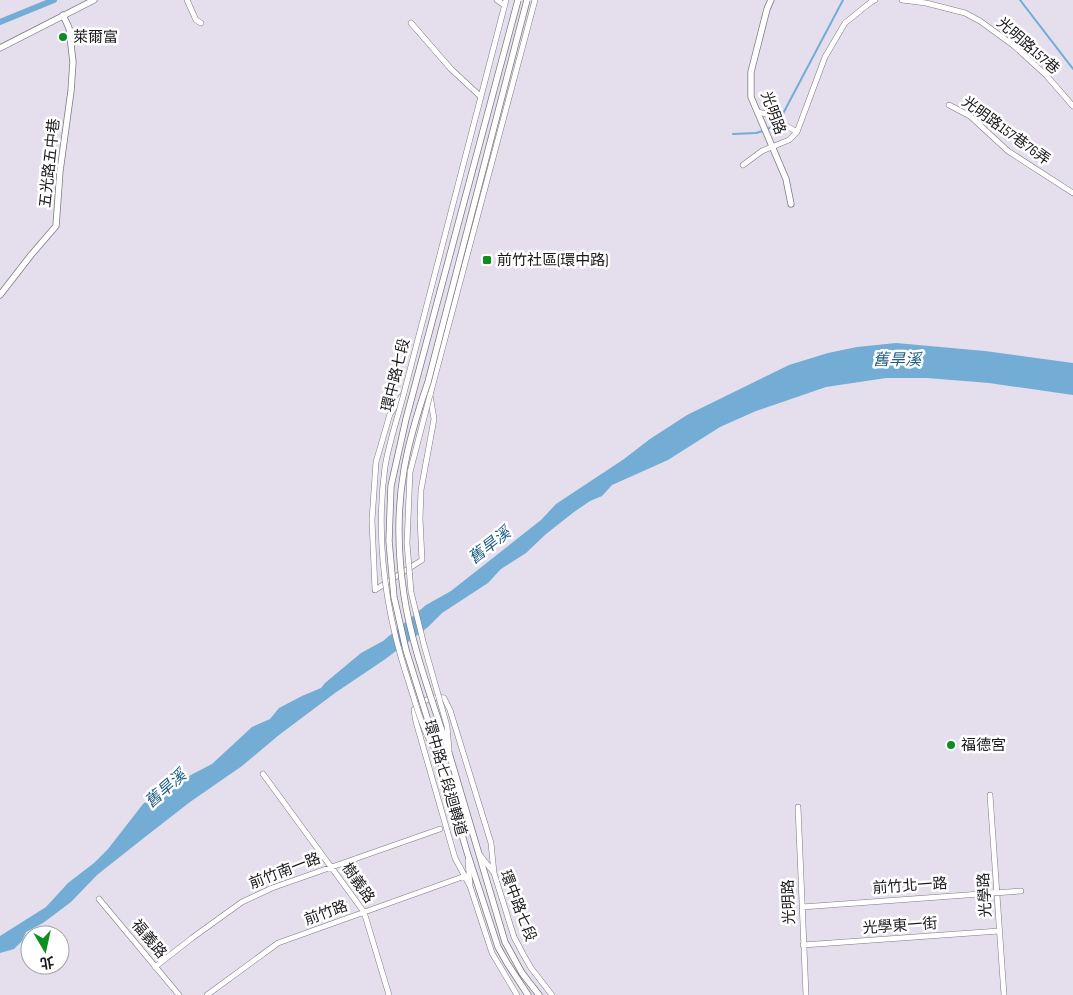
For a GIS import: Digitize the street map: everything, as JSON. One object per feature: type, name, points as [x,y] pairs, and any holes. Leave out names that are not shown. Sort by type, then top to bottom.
[{"type":"street","points":[[0,48],[94,0]]},
{"type":"street","points":[[187,0],[196,20],[202,23]]},
{"type":"street","points":[[496,0],[505,2]]},
{"type":"street","name":"環中路七段","points":[[518,0],[406,419],[391,486],[389,541],[394,597],[406,650],[498,947],[528,995]]},
{"type":"street","name":"環中路七段","points":[[527,0],[428,382],[415,420],[401,489],[399,542],[404,596],[416,646],[505,942],[522,973],[538,995]]},
{"type":"street","name":"環中路七段","points":[[449,753],[446,726],[411,592],[408,543],[410,472],[535,0]]},
{"type":"street","name":"光明路","points":[[771,0],[751,72],[752,97],[786,179],[791,204]]},
{"type":"street","points":[[743,165],[762,151],[789,140],[825,57],[845,23],[875,0]]},
{"type":"street","name":"光明路157巷","points":[[902,0],[926,3],[965,13],[980,21],[1013,45],[1046,75],[1073,106]]},
{"type":"street","name":"環中路七段","points":[[439,756],[426,734],[399,651],[386,598],[381,534],[385,466],[505,2]]},
{"type":"street","name":"五光路五中巷","points":[[0,296],[56,226],[60,171],[73,62],[69,28],[63,15]]},
{"type":"street","points":[[411,23],[451,69],[480,96]]},
{"type":"street","name":"光明路157巷76弄","points":[[949,104],[970,116],[1008,151],[1073,193]]},
{"type":"street","points":[[758,112],[766,114],[794,131]]},
{"type":"street","points":[[404,393],[390,414],[376,462],[372,520],[375,590],[422,560],[421,490],[434,419],[430,395]]},
{"type":"street","name":"環中路七段迴轉道","points":[[470,886],[455,858],[416,722],[414,710],[421,702],[440,697],[444,698],[450,710],[491,843],[494,873]]},
{"type":"street","name":"樹義路","points":[[263,774],[364,912],[389,995]]},
{"type":"street","name":"光學路","points":[[990,795],[1004,995]]},
{"type":"street","name":"光明路","points":[[798,807],[806,995]]},
{"type":"street","name":"前竹南一路","points":[[155,967],[242,902],[272,888],[440,829]]},
{"type":"street","name":"環中路七段","points":[[477,850],[494,873],[514,937],[531,968],[552,995]]},
{"type":"street","name":"環中路七段","points":[[468,852],[470,886],[492,953],[517,995]]},
{"type":"street","name":"前竹路","points":[[207,995],[278,943],[465,876]]},
{"type":"street","name":"前竹北一路","points":[[802,906],[1020,891]]},
{"type":"street","name":"福義路","points":[[99,899],[179,995]]},
{"type":"street","name":"光學東一街","points":[[803,945],[999,932]]},
{"type":"water","name":"舊旱溪","points":[[896,343],[985,351],[1073,363],[1073,395],[989,383],[927,378],[886,378],[826,387],[756,411],[720,427],[668,460],[612,485],[602,496],[590,501],[574,512],[526,553],[501,569],[488,583],[442,613],[428,627],[384,660],[335,693],[279,735],[242,766],[190,802],[97,875],[71,902],[43,923],[39,925],[20,925],[20,943],[14,949],[0,953],[0,936],[46,907],[68,883],[94,863],[108,849],[143,804],[164,789],[212,764],[252,727],[270,719],[279,708],[321,688],[361,653],[383,641],[426,605],[451,591],[541,520],[556,504],[687,415],[789,365],[828,353],[857,347]]},
{"type":"waterway","points":[[0,22],[54,0]]},
{"type":"waterway","name":"舊旱溪","points":[[767,129],[777,125],[843,0]]},
{"type":"waterway","name":"舊旱溪","points":[[1020,0],[1073,69]]},
{"type":"waterway","name":"舊旱溪","points":[[733,134],[763,131]]},
{"type":"place","name":"萊爾富","points":[[63,37]]},
{"type":"place","name":"前竹社區(環中路)","points":[[487,260]]},
{"type":"place","name":"福德宮","points":[[951,745]]}]
